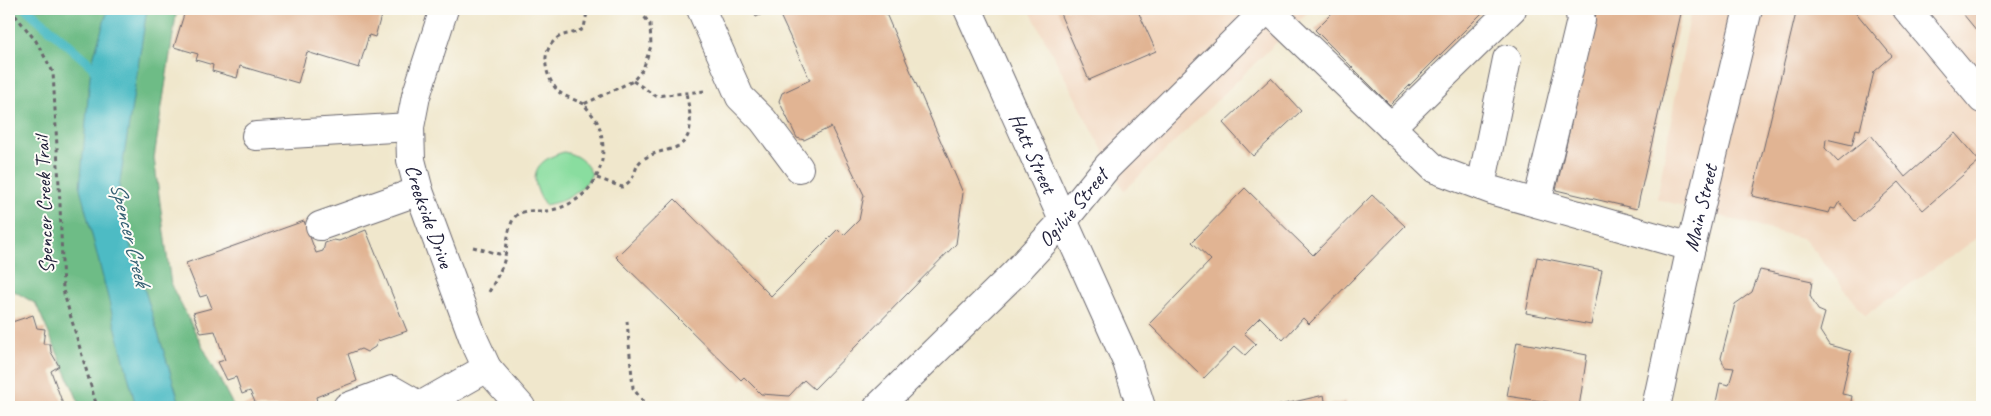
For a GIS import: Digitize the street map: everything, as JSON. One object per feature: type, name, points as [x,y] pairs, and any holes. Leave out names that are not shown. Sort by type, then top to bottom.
[{"type":"main road","name":"Creekside Drive","points":[[444,9],[416,96],[410,126],[411,160],[419,191],[474,340],[487,368],[521,407]]},
{"type":"main road","points":[[701,9],[740,97],[763,120],[799,168]]},
{"type":"main road","name":"Hatt Street","points":[[968,9],[1127,362],[1141,407]]},
{"type":"main road","points":[[1268,9],[1435,169],[1481,186],[1691,247]]},
{"type":"main road","name":"Ogilvie Street","points":[[878,407],[1015,273],[1064,220],[1108,166],[1268,9]]},
{"type":"main road","points":[[1391,127],[1512,9]]},
{"type":"main road","points":[[1537,203],[1581,20],[1579,9]]},
{"type":"main road","name":"Main Street","points":[[1656,407],[1691,247],[1748,9]]},
{"type":"main road","points":[[1907,9],[1982,99]]},
{"type":"main road","points":[[1481,186],[1507,59]]},
{"type":"main road","points":[[256,136],[410,126]]},
{"type":"main road","points":[[320,226],[419,191]]},
{"type":"main road","points":[[347,407],[392,390],[420,407],[487,368]]},
{"type":"path","name":"Spencer Creek Trail","points":[[10,9],[36,41],[52,72],[63,290],[97,407]]},
{"type":"path","points":[[461,306],[488,295],[503,263],[512,222],[518,214],[528,211],[552,211],[576,201],[597,178],[604,153],[598,125],[584,104],[560,93],[548,79],[545,60],[552,42],[563,34],[576,34],[584,28],[585,10],[598,12],[604,9]]},
{"type":"path","points":[[584,104],[633,81],[643,69],[651,46],[650,24],[638,9]]},
{"type":"path","points":[[633,81],[656,96],[705,91],[734,84]]},
{"type":"path","points":[[597,178],[622,187],[632,182],[640,162],[650,155],[673,149],[686,140],[692,123],[686,93]]},
{"type":"path","points":[[627,321],[633,388],[647,407]]},
{"type":"shaded area","points":[[1029,9],[1311,9],[1124,191]]},
{"type":"shaded area","points":[[1691,9],[1982,9],[1982,235],[1865,315],[1805,239],[1657,199]]},
{"type":"green space","points":[[9,9],[177,9],[154,158],[171,285],[234,407],[81,407],[36,304],[9,288]]},
{"type":"green space","points":[[564,152],[581,159],[592,174],[588,181],[573,195],[545,205],[536,187],[536,172],[545,160]]},
{"type":"water","points":[[108,9],[147,9],[117,201],[181,407],[136,407],[80,188],[91,65]]},
{"type":"building","points":[[194,9],[383,9],[375,37],[369,35],[359,68],[307,52],[298,83],[240,66],[237,78],[212,71],[213,65],[196,60],[198,54],[174,47],[185,11],[193,13]]},
{"type":"building","points":[[752,9],[773,9],[756,17]]},
{"type":"building","points":[[777,9],[884,9],[963,193],[956,244],[814,389],[804,380],[789,396],[761,394],[744,377],[741,380],[616,257],[675,199],[771,296],[838,229],[844,235],[859,220],[864,195],[831,127],[804,140],[797,138],[779,101],[782,93],[810,80]]},
{"type":"building","points":[[1058,9],[1137,9],[1156,51],[1089,80]]},
{"type":"building","points":[[1336,9],[1486,9],[1390,105],[1315,30]]},
{"type":"building","points":[[1597,9],[1682,9],[1637,209],[1556,190]]},
{"type":"building","points":[[1797,9],[1853,9],[1892,56],[1874,72],[1860,130],[1856,129],[1852,145],[1826,139],[1825,148],[1838,162],[1871,135],[1905,177],[1955,133],[1979,161],[1923,210],[1899,182],[1855,221],[1839,202],[1835,209],[1831,208],[1829,213],[1752,196]]},
{"type":"building","points":[[1959,9],[1982,9],[1982,37]]},
{"type":"building","points":[[1271,78],[1301,111],[1253,156],[1223,123]]},
{"type":"building","points":[[1245,188],[1313,255],[1372,195],[1405,226],[1309,324],[1303,318],[1283,340],[1260,317],[1244,333],[1256,344],[1245,355],[1235,346],[1204,378],[1149,324],[1211,260],[1192,242]]},
{"type":"building","points":[[304,221],[316,253],[323,251],[325,243],[334,240],[339,241],[366,230],[407,331],[378,341],[375,347],[367,352],[361,349],[348,354],[357,381],[316,397],[317,402],[300,407],[240,407],[255,402],[250,391],[242,394],[236,377],[227,380],[218,362],[225,360],[215,331],[201,333],[193,313],[212,308],[207,295],[200,297],[186,263]]},
{"type":"building","points":[[1537,257],[1602,270],[1591,325],[1526,313]]},
{"type":"building","points":[[1760,270],[1812,281],[1810,296],[1818,310],[1825,313],[1820,331],[1829,345],[1851,351],[1842,394],[1852,396],[1850,407],[1715,407],[1720,383],[1729,385],[1734,368],[1725,367],[1721,358],[1735,304],[1752,292]]},
{"type":"building","points":[[33,315],[37,328],[45,329],[43,344],[50,344],[51,352],[59,366],[51,371],[64,407],[9,407],[9,323]]},
{"type":"building","points":[[1517,342],[1587,355],[1579,407],[1507,396]]},
{"type":"building","points":[[1324,395],[1326,406],[1346,401],[1347,407],[1272,407]]},
{"type":"waterway","points":[[27,9],[91,65],[99,75]]},
{"type":"water label","name":"Spencer Creek","points":[[130,234]]}]
